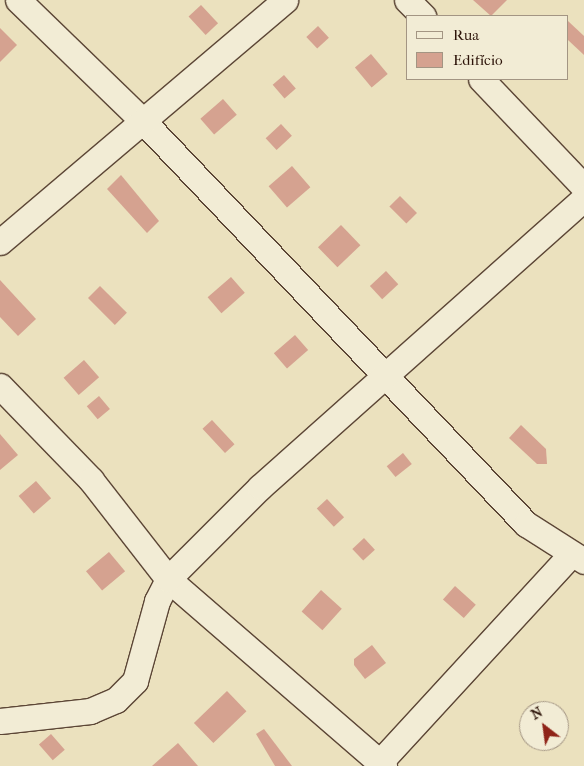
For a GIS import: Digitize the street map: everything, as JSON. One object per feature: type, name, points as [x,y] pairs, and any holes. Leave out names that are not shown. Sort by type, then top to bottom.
[{"type":"street","points":[[0,386],[91,480],[168,579],[382,764],[577,557],[526,524],[144,122],[18,0]]},
{"type":"street","points":[[0,242],[144,122],[284,0]]},
{"type":"street","points":[[406,0],[422,15]]},
{"type":"street","points":[[482,80],[584,187]]},
{"type":"street","points":[[0,721],[90,711],[116,700],[135,681],[157,601],[168,579],[260,487],[387,376],[584,198]]},
{"type":"building","points":[[473,0],[507,0],[492,15]]},
{"type":"building","points":[[201,5],[218,23],[206,35],[189,17]]},
{"type":"building","points":[[569,22],[584,36],[584,55],[569,41]]},
{"type":"building","points":[[318,26],[329,38],[317,49],[306,37]]},
{"type":"building","points":[[0,28],[17,45],[0,62]]},
{"type":"building","points":[[371,54],[388,74],[372,87],[355,67]]},
{"type":"building","points":[[284,75],[296,89],[284,98],[273,85]]},
{"type":"building","points":[[223,99],[237,115],[214,135],[200,119]]},
{"type":"building","points":[[281,124],[292,136],[277,150],[266,138]]},
{"type":"building","points":[[292,166],[310,187],[287,207],[269,186]]},
{"type":"building","points":[[121,175],[159,221],[147,233],[107,189]]},
{"type":"building","points":[[400,196],[417,213],[406,224],[389,207]]},
{"type":"building","points":[[341,225],[360,245],[337,267],[318,247]]},
{"type":"building","points":[[386,271],[398,284],[382,299],[370,286]]},
{"type":"building","points":[[231,277],[245,293],[221,313],[208,297]]},
{"type":"building","points":[[0,280],[36,319],[18,336],[0,317]]},
{"type":"building","points":[[100,286],[127,313],[115,325],[88,298]]},
{"type":"building","points":[[295,335],[308,350],[287,368],[274,353]]},
{"type":"building","points":[[84,360],[99,377],[79,395],[64,378]]},
{"type":"building","points":[[99,396],[110,409],[98,419],[87,406]]},
{"type":"building","points":[[212,420],[235,444],[225,453],[202,429]]},
{"type":"building","points":[[521,425],[546,449],[547,464],[537,464],[509,438]]},
{"type":"building","points":[[0,434],[18,455],[0,470]]},
{"type":"building","points":[[403,453],[412,464],[395,477],[387,466]]},
{"type":"building","points":[[36,481],[51,498],[34,513],[19,496]]},
{"type":"building","points":[[327,499],[344,517],[334,527],[317,509]]},
{"type":"building","points":[[364,538],[375,550],[363,561],[352,549]]},
{"type":"building","points":[[109,552],[125,571],[102,590],[86,571]]},
{"type":"building","points":[[455,586],[476,605],[464,618],[443,599]]},
{"type":"building","points":[[321,590],[342,609],[322,630],[302,612]]},
{"type":"building","points":[[372,645],[386,663],[365,679],[354,665],[354,659]]},
{"type":"building","points":[[227,691],[246,711],[213,743],[194,723]]},
{"type":"building","points":[[264,729],[292,766],[275,766],[256,734]]},
{"type":"building","points":[[51,734],[65,750],[53,760],[39,744]]},
{"type":"building","points":[[178,743],[198,766],[152,766]]}]
